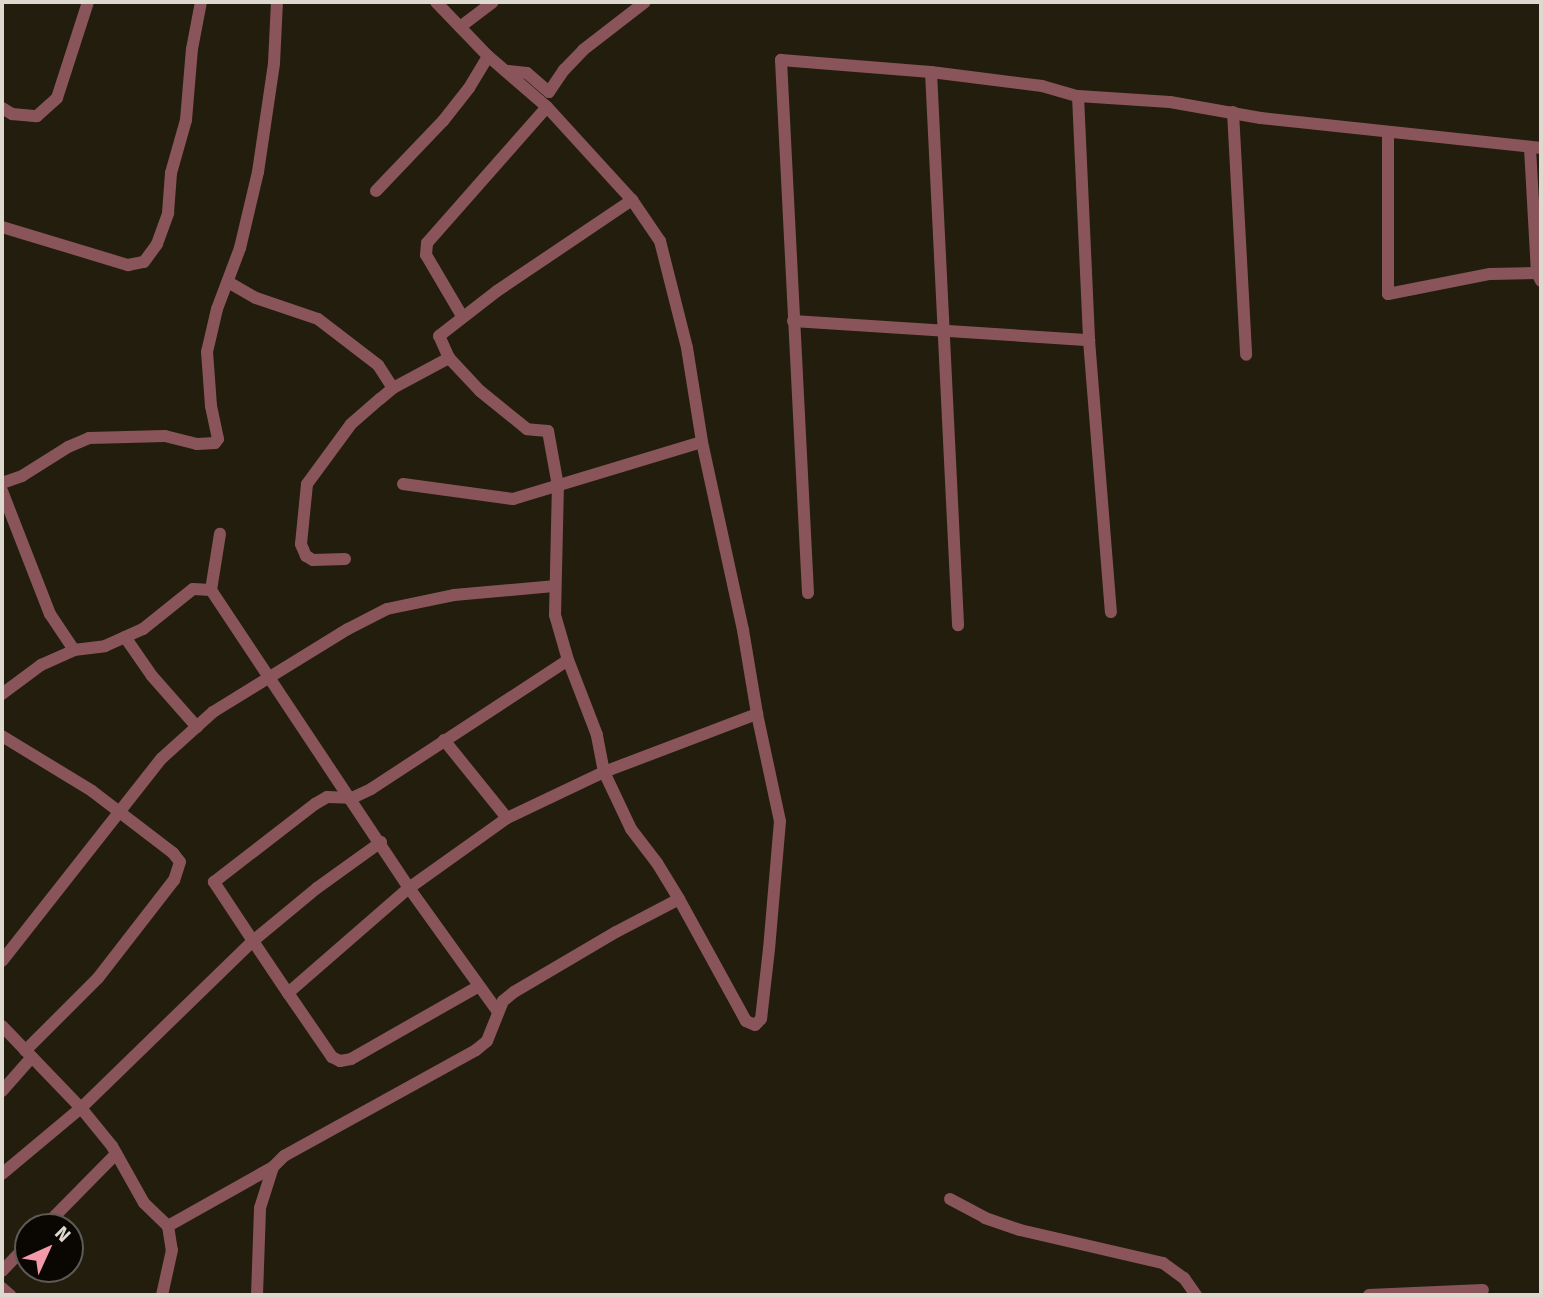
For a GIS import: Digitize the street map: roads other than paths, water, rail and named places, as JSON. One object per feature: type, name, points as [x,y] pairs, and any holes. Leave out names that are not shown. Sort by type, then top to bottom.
[{"type":"street","points":[[2,108],[12,114],[37,116],[57,98],[88,2]]},
{"type":"street","points":[[2,227],[128,265],[144,262],[157,244],[168,213],[171,173],[186,120],[191,49],[201,2]]},
{"type":"street","points":[[2,483],[22,476],[68,447],[89,438],[165,436],[197,444],[215,443],[218,439],[211,406],[208,352],[217,309],[228,282],[258,172],[274,63],[276,2]]},
{"type":"street","points":[[436,2],[488,56],[547,107],[632,200],[660,242],[687,348],[702,442],[780,821],[761,1019],[755,1025],[746,1021],[679,899],[657,863],[631,829],[604,772],[597,735],[568,660],[555,615],[558,486],[548,431],[527,429],[480,391],[449,358],[439,336],[463,316],[632,200]]},
{"type":"street","points":[[460,27],[493,2]]},
{"type":"street","points":[[508,71],[527,73],[549,92],[583,50],[645,2]]},
{"type":"street","points":[[376,191],[443,121],[469,88],[488,56]]},
{"type":"street","points":[[808,593],[781,60],[930,72],[1042,86],[1078,96],[1170,102],[1233,113],[1536,148],[1539,277],[1490,274],[1388,294],[1388,132]]},
{"type":"street","points":[[930,72],[946,330],[958,625]]},
{"type":"street","points":[[1078,96],[1089,340],[1111,612]]},
{"type":"street","points":[[463,316],[426,256],[426,243],[547,107]]},
{"type":"street","points":[[1233,113],[1246,355]]},
{"type":"street","points":[[228,282],[256,298],[318,319],[378,365],[393,388]]},
{"type":"street","points":[[793,321],[1089,340]]},
{"type":"street","points":[[345,559],[313,560],[306,556],[301,544],[307,484],[351,424],[393,388],[449,358]]},
{"type":"street","points":[[403,484],[513,499],[702,442]]},
{"type":"street","points":[[2,491],[50,614],[74,650]]},
{"type":"street","points":[[220,534],[211,590],[268,678],[352,798],[409,888],[498,1012]]},
{"type":"street","points":[[2,961],[162,758],[213,712],[348,629],[387,609],[454,595],[554,586]]},
{"type":"street","points":[[2,694],[41,665],[74,650],[105,646],[143,629],[193,589],[211,590]]},
{"type":"street","points":[[125,636],[152,676],[197,727]]},
{"type":"street","points":[[479,986],[351,1059],[340,1061],[332,1057],[214,882],[315,804],[327,797],[352,798],[371,789],[568,660]]},
{"type":"street","points":[[288,993],[409,888],[507,818],[604,772],[757,714]]},
{"type":"street","points":[[2,736],[118,811],[173,853],[180,862],[179,871],[98,978],[28,1054],[2,1091]]},
{"type":"street","points":[[444,740],[507,818]]},
{"type":"street","points":[[2,1174],[81,1108],[253,942],[317,888],[381,842]]},
{"type":"street","points":[[168,1226],[273,1167],[284,1156],[476,1050],[491,1035],[503,1001],[514,992],[616,932],[679,899]]},
{"type":"street","points":[[2,1026],[81,1108],[116,1154],[144,1202],[168,1226],[172,1250],[162,1295]]},
{"type":"street","points":[[58,1213],[116,1154]]},
{"type":"street","points":[[257,1295],[260,1208],[273,1167]]},
{"type":"street","points":[[950,1199],[985,1218],[1020,1230],[1163,1263],[1184,1278],[1196,1295]]},
{"type":"street","points":[[2,1288],[10,1295]]},
{"type":"street","points":[[1369,1295],[1483,1290]]}]
